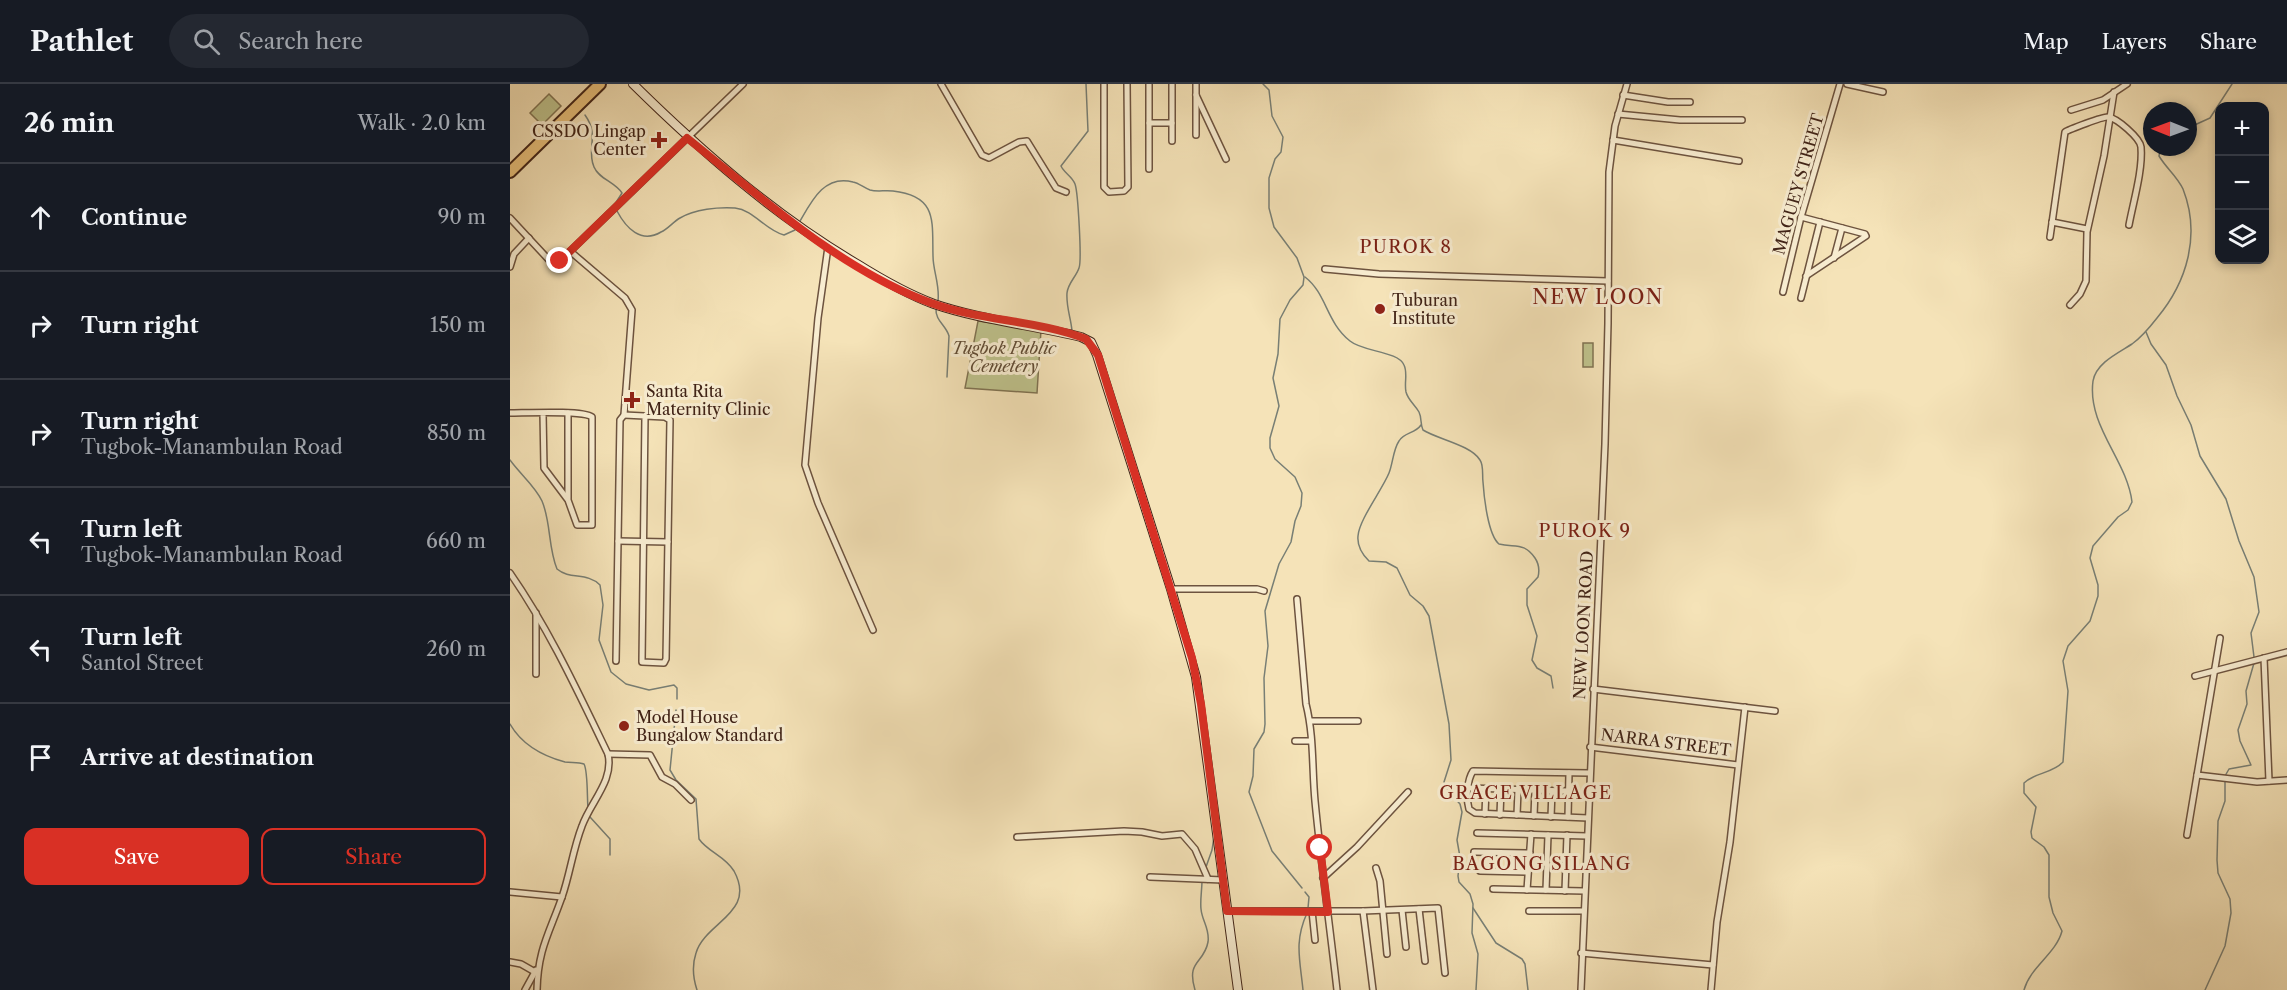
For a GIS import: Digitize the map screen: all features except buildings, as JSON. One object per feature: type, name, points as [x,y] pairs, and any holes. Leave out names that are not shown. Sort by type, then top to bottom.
[{"type":"highway","points":[[510,172],[600,84]]},
{"type":"street","points":[[633,84],[687,138],[805,232],[900,289],[952,310],[1081,337],[1091,342],[1098,355],[1196,677],[1238,990]]},
{"type":"street","points":[[510,218],[551,262],[557,262],[571,252],[743,84]]},
{"type":"street","points":[[941,84],[984,157],[989,158],[1019,142],[1027,141],[1031,144],[1056,188],[1065,192]]},
{"type":"street","points":[[1104,84],[1104,187],[1109,192],[1124,191],[1128,187],[1127,84]]},
{"type":"street","points":[[1149,84],[1149,169]]},
{"type":"street","points":[[1172,84],[1172,141]]},
{"type":"street","points":[[1196,84],[1196,135]]},
{"type":"street","name":"NEW LOON ROAD","points":[[1581,990],[1604,465],[1609,172],[1618,114],[1627,84]]},
{"type":"street","name":"MAGUEY STREET","points":[[1783,292],[1801,217],[1840,84]]},
{"type":"street","points":[[1847,84],[1882,92]]},
{"type":"street","points":[[2071,110],[2095,103],[2127,84]]},
{"type":"street","points":[[2070,305],[2080,294],[2086,281],[2087,229],[2115,92]]},
{"type":"street","points":[[1196,94],[1226,159]]},
{"type":"street","points":[[1623,95],[1659,101],[1690,102]]},
{"type":"street","points":[[1618,114],[1680,120],[1742,120]]},
{"type":"street","points":[[2050,237],[2065,132],[2099,118],[2111,117],[2137,137],[2141,144],[2139,170],[2129,225]]},
{"type":"street","points":[[1149,123],[1172,123]]},
{"type":"street","points":[[1613,140],[1739,161]]},
{"type":"street","points":[[1801,217],[1864,234],[1866,237],[1806,276]]},
{"type":"street","points":[[1800,298],[1820,222]]},
{"type":"street","points":[[2052,222],[2087,229]]},
{"type":"street","points":[[1833,259],[1842,228]]},
{"type":"street","points":[[510,267],[514,254],[528,238]]},
{"type":"street","points":[[828,247],[818,318],[805,465],[818,503],[873,630]]},
{"type":"street","points":[[571,252],[625,298],[631,307],[624,415],[620,420],[616,660]]},
{"type":"street","points":[[1325,269],[1379,274],[1608,281]]},
{"type":"street","points":[[510,413],[543,413],[568,413],[588,414],[592,417],[592,525],[577,525],[568,500],[543,464],[543,413]]},
{"type":"street","points":[[568,413],[568,500]]},
{"type":"street","points":[[624,415],[645,416],[665,417],[670,420],[666,659],[662,663],[642,662],[645,416]]},
{"type":"street","points":[[618,541],[668,542]]},
{"type":"street","points":[[511,577],[536,612],[609,754],[609,774],[583,822],[562,897],[536,970],[525,990]]},
{"type":"street","points":[[1171,589],[1257,589],[1264,591]]},
{"type":"street","points":[[1297,599],[1323,878],[1337,990]]},
{"type":"street","points":[[536,612],[536,674]]},
{"type":"street","points":[[2187,835],[2220,638]]},
{"type":"street","points":[[2195,676],[2287,652]]},
{"type":"street","points":[[2264,658],[2268,782]]},
{"type":"street","points":[[1593,689],[1775,711]]},
{"type":"street","points":[[1711,990],[1717,922],[1730,842],[1745,707]]},
{"type":"street","points":[[1310,721],[1358,721]]},
{"type":"street","points":[[1295,741],[1311,741]]},
{"type":"street","name":"NARRA STREET","points":[[1590,747],[1738,765]]},
{"type":"street","points":[[609,754],[650,755],[662,777],[675,784],[690,800]]},
{"type":"street","points":[[1588,818],[1485,814],[1473,813],[1468,809],[1472,772],[1589,773]]},
{"type":"street","points":[[1568,817],[1569,773]]},
{"type":"street","points":[[2197,775],[2237,781],[2287,780]]},
{"type":"street","points":[[1469,788],[1568,791]]},
{"type":"street","points":[[1485,814],[1486,789]]},
{"type":"street","points":[[1500,815],[1501,789]]},
{"type":"street","points":[[1517,815],[1518,789]]},
{"type":"street","points":[[1534,816],[1535,790]]},
{"type":"street","points":[[1551,817],[1552,790]]},
{"type":"street","points":[[1323,878],[1350,855],[1408,792]]},
{"type":"street","points":[[1017,837],[1124,831],[1162,836],[1182,834],[1195,849],[1208,879]]},
{"type":"street","points":[[1478,833],[1587,836]]},
{"type":"street","points":[[1527,890],[1531,834]]},
{"type":"street","points":[[1546,890],[1548,835]]},
{"type":"street","points":[[1565,891],[1567,835]]},
{"type":"street","points":[[1474,852],[1530,853]]},
{"type":"street","points":[[1376,868],[1380,881],[1387,954]]},
{"type":"street","points":[[1480,871],[1528,872]]},
{"type":"street","points":[[1150,877],[1223,880]]},
{"type":"street","points":[[1493,889],[1584,891]]},
{"type":"street","points":[[510,892],[562,897]]},
{"type":"street","points":[[1227,911],[1328,912],[1438,908],[1445,973]]},
{"type":"street","points":[[1419,909],[1425,961]]},
{"type":"street","points":[[1402,910],[1406,947]]},
{"type":"street","points":[[1312,911],[1315,940]]},
{"type":"street","points":[[1363,911],[1373,990]]},
{"type":"street","points":[[1529,911],[1583,911]]},
{"type":"street","points":[[1581,953],[1713,965]]},
{"type":"street","points":[[510,963],[525,965],[536,970]]},
{"type":"street","points":[[536,970],[537,990]]},
{"type":"green space","points":[[549,94],[561,106],[542,125],[530,113]]},
{"type":"green space","name":"Tugbok Public Cemetery","points":[[978,321],[1041,330],[1037,393],[965,388]]},
{"type":"green space","points":[[1583,343],[1593,343],[1593,367],[1583,367]]},
{"type":"waterway","points":[[1072,331],[1067,293],[1079,268],[1080,240],[1075,184],[1061,166],[1088,131],[1086,84]]},
{"type":"waterway","points":[[1263,84],[1269,90],[1272,116],[1283,137],[1281,152],[1275,159],[1269,178],[1269,208],[1274,227],[1297,258],[1304,277],[1303,285],[1290,300],[1280,319],[1278,354],[1273,378],[1279,406],[1270,438],[1270,448],[1275,459],[1295,477],[1302,493],[1301,506],[1291,542],[1279,564],[1265,611],[1268,646],[1264,678],[1265,724],[1264,732],[1254,749],[1253,776],[1249,792],[1272,851],[1302,888]]},
{"type":"waterway","points":[[2197,124],[2210,118],[2232,84]]},
{"type":"waterway","points":[[585,115],[592,129],[591,154],[594,167],[622,193],[615,204]]},
{"type":"waterway","points":[[2024,990],[2032,974],[2054,947],[2062,931],[2053,913],[2049,897],[2049,855],[2044,847],[2032,838],[2036,807],[2024,793],[2024,783],[2028,779],[2054,769],[2063,762],[2068,691],[2063,661],[2068,646],[2090,621],[2098,596],[2098,585],[2090,558],[2093,546],[2118,517],[2128,510],[2132,502],[2123,472],[2096,413],[2093,381],[2098,369],[2146,332],[2167,304],[2183,273],[2191,241],[2191,224],[2183,189],[2159,156]]},
{"type":"waterway","points":[[799,223],[814,199],[826,186],[834,182],[853,182],[870,190],[893,191],[918,198],[925,205],[932,222],[933,262],[938,301]]},
{"type":"waterway","points":[[617,211],[630,228],[647,236],[664,231],[686,215],[721,208],[735,208],[748,212],[771,229],[784,235],[795,230]]},
{"type":"waterway","points":[[1305,277],[1318,292],[1336,325],[1350,341],[1395,357],[1404,365],[1406,392],[1419,412],[1423,430],[1462,446],[1480,460],[1487,515],[1495,539],[1499,544],[1527,550],[1538,565],[1538,577],[1527,589],[1527,605],[1537,636],[1532,660],[1537,668],[1551,676],[1553,688]]},
{"type":"waterway","points":[[936,308],[937,316],[949,336],[947,377]]},
{"type":"waterway","points":[[2146,332],[2151,344],[2166,365],[2191,425],[2200,456],[2226,499],[2239,541],[2254,577],[2259,612],[2251,633],[2254,657]]},
{"type":"waterway","points":[[1421,425],[1401,438],[1397,445],[1389,473],[1359,529],[1358,543],[1360,550],[1369,561],[1386,562],[1397,568],[1410,595],[1423,606],[1429,616],[1449,724],[1451,760],[1444,782],[1448,791],[1460,804],[1462,812],[1457,840],[1460,857],[1458,876],[1459,882],[1470,894],[1473,904],[1472,933],[1478,954],[1476,990]]},
{"type":"waterway","points":[[510,460],[542,501],[557,569],[567,574],[590,579],[600,585],[603,605],[599,640],[611,672],[626,684],[649,690],[674,685],[677,688],[677,699]]},
{"type":"waterway","points":[[2225,776],[2229,769],[2251,765],[2240,741],[2238,730],[2247,704],[2246,691],[2254,663]]},
{"type":"waterway","points":[[676,710],[670,770],[676,780],[696,799],[699,839],[730,866],[739,885],[739,897],[734,907],[701,942],[696,953],[694,972],[697,990]]},
{"type":"waterway","points":[[510,724],[527,744],[541,753],[565,762],[584,764],[588,809]]},
{"type":"waterway","points":[[2205,990],[2225,946],[2231,913],[2230,899],[2218,873],[2217,860],[2218,821],[2225,801],[2225,781]]},
{"type":"waterway","points":[[590,817],[610,839],[610,855]]},
{"type":"waterway","points":[[1206,867],[1214,837]]},
{"type":"waterway","points":[[1195,990],[1194,967],[1203,955],[1208,942],[1201,909],[1202,880]]},
{"type":"waterway","points":[[1305,892],[1309,897],[1308,908]]},
{"type":"waterway","points":[[1473,908],[1496,943],[1522,959],[1525,964],[1528,990]]},
{"type":"waterway","points":[[1303,990],[1299,942],[1307,913]]},
{"type":"place","name":"CSSDO Lingap Center","points":[[659,140]]},
{"type":"place","name":"Tuburan Institute","points":[[1380,309]]},
{"type":"place","name":"Santa Rita Maternity Clinic","points":[[632,400]]},
{"type":"place","name":"Model House Bungalow Standard","points":[[624,726]]},
{"type":"district","name":"PUROK 8","points":[[1406,247]]},
{"type":"district","name":"NEW LOON","points":[[1598,297]]},
{"type":"district","name":"PUROK 9","points":[[1585,531]]},
{"type":"district","name":"GRACE VILLAGE","points":[[1526,793]]},
{"type":"district","name":"BAGONG SILANG","points":[[1542,864]]},
{"type":"route","points":[[560,261],[687,138],[805,232],[869,272],[914,296],[952,310],[1044,328],[1081,337],[1091,342],[1098,355],[1192,658],[1201,704],[1227,911],[1328,912],[1320,848]]}]
